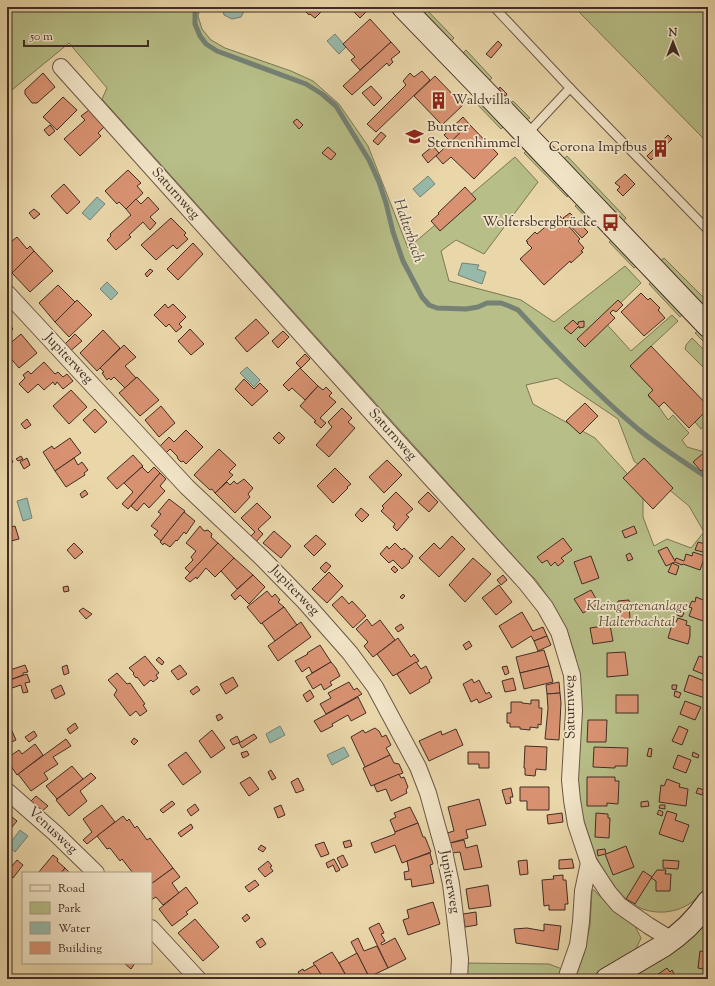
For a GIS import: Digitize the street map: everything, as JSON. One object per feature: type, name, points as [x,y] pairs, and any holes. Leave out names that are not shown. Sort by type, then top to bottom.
[{"type":"main road","points":[[403,7],[704,319]]},
{"type":"main road","points":[[607,979],[672,940],[693,922],[708,902]]},
{"type":"street","name":"Saturnweg","points":[[61,67],[526,583],[545,607],[559,632],[572,675],[574,710],[570,780],[576,824],[589,863],[608,892],[619,905],[672,940]]},
{"type":"street","name":"Jupiterweg","points":[[7,293],[187,487],[261,557],[305,602],[350,653],[375,687],[418,767],[428,793],[443,847],[451,884],[458,934],[460,959],[459,979]]},
{"type":"street","name":"Venusweg","points":[[7,791],[55,833],[95,872]]},
{"type":"street","name":"Saturnweg","points":[[566,979],[578,945],[584,891],[589,863]]},
{"type":"street","points":[[152,929],[198,979]]},
{"type":"lane","points":[[494,7],[570,88],[708,230]]},
{"type":"lane","points":[[526,135],[570,88]]},
{"type":"green space","name":"Kleingartenanlage Halterbachtal","points":[[7,7],[200,7],[198,16],[202,29],[211,40],[225,48],[291,71],[313,81],[339,104],[368,146],[408,248],[515,157],[538,182],[484,254],[456,240],[441,251],[449,281],[521,300],[554,322],[625,266],[641,283],[603,320],[631,351],[672,315],[678,321],[630,366],[653,390],[648,396],[659,407],[668,420],[673,415],[689,433],[682,440],[687,447],[708,453],[708,881],[697,898],[691,903],[677,910],[654,912],[642,909],[626,899],[616,888],[596,857],[581,812],[578,777],[582,713],[581,693],[575,655],[567,630],[552,603],[536,580],[102,99],[107,88],[69,43],[7,94]],"holes":[[[557,378],[618,419],[634,461],[689,506],[704,532],[691,548],[667,539],[654,546],[643,517],[643,491],[595,438],[533,404],[526,385]]]},
{"type":"green space","points":[[414,7],[424,7],[454,38],[449,43]]},
{"type":"green space","points":[[575,7],[708,7],[708,146],[702,137]]},
{"type":"green space","points":[[466,50],[492,78],[487,83],[461,55]]},
{"type":"green space","points":[[480,101],[504,126],[501,129],[477,104]]},
{"type":"green space","points":[[513,101],[530,118],[526,120],[508,105]]},
{"type":"green space","points":[[527,150],[569,194],[567,197],[524,153]]},
{"type":"green space","points":[[567,156],[626,218],[621,224],[561,161]]},
{"type":"green space","points":[[578,203],[596,222],[593,225],[575,206]]},
{"type":"green space","points":[[612,239],[637,266],[634,268],[609,242]]},
{"type":"green space","points":[[664,258],[708,302],[701,308],[658,263]]},
{"type":"green space","points":[[652,281],[683,314],[680,317],[649,284]]},
{"type":"green space","points":[[699,330],[708,340],[708,346],[695,333]]},
{"type":"green space","points":[[692,338],[708,354],[708,372],[685,349],[686,345]]},
{"type":"green space","points":[[708,409],[708,423],[701,429],[695,422]]},
{"type":"green space","points":[[592,890],[594,890],[615,912],[635,926],[641,938],[636,949],[589,979],[575,979],[584,954],[590,925]]},
{"type":"green space","points":[[708,915],[708,979],[621,979]]},
{"type":"green space","points":[[465,963],[549,964],[562,969],[559,979],[465,979]]},
{"type":"water","points":[[222,7],[245,7],[245,9],[241,17],[232,19],[224,15]]},
{"type":"water","points":[[335,34],[346,47],[339,54],[327,41]]},
{"type":"water","points":[[428,176],[435,184],[420,197],[413,189]]},
{"type":"water","points":[[97,197],[105,204],[90,220],[82,213]]},
{"type":"water","points":[[462,263],[479,265],[477,269],[486,272],[482,284],[458,275]]},
{"type":"water","points":[[107,282],[118,293],[111,300],[100,289]]},
{"type":"water","points":[[247,367],[260,380],[254,387],[240,373]]},
{"type":"water","points":[[27,498],[32,518],[23,521],[17,501]]},
{"type":"water","points":[[280,726],[285,735],[270,743],[266,734]]},
{"type":"water","points":[[344,747],[349,756],[332,765],[327,755]]},
{"type":"water","points":[[20,830],[28,836],[15,852],[8,846]]},
{"type":"building","points":[[301,7],[326,7],[315,18],[310,14],[309,15]]},
{"type":"building","points":[[349,7],[362,7],[366,12],[360,18]]},
{"type":"building","points":[[370,19],[391,42],[360,70],[351,60],[355,57],[343,44]]},
{"type":"building","points":[[498,41],[502,45],[491,58],[486,54]]},
{"type":"building","points":[[391,42],[400,52],[391,59],[393,62],[389,66],[387,63],[352,95],[343,86]]},
{"type":"building","points":[[422,71],[430,80],[376,132],[367,124],[406,85],[403,81],[410,73],[414,77]]},
{"type":"building","points":[[43,73],[55,87],[37,103],[32,103],[25,94],[25,90]]},
{"type":"building","name":"Waldvilla","points":[[435,76],[463,105],[442,125],[414,96]]},
{"type":"building","points":[[371,86],[382,98],[374,106],[362,93]]},
{"type":"building","points":[[500,87],[507,94],[505,97],[498,90]]},
{"type":"building","points":[[63,97],[77,110],[57,130],[43,117]]},
{"type":"building","points":[[89,110],[104,127],[98,133],[101,136],[80,156],[64,139],[85,120],[81,116]]},
{"type":"building","points":[[463,117],[469,124],[451,142],[444,135]]},
{"type":"building","points":[[297,119],[303,125],[299,129],[293,122]]},
{"type":"building","points":[[469,124],[498,154],[474,179],[451,157],[443,164],[436,156]]},
{"type":"building","points":[[50,125],[55,131],[49,136],[44,130]]},
{"type":"building","points":[[381,132],[386,136],[378,145],[373,141]]},
{"type":"building","name":"Corona Impfbus","points":[[668,135],[672,139],[651,160],[647,156]]},
{"type":"building","points":[[7,144],[11,148],[7,152]]},
{"type":"building","points":[[433,146],[439,153],[428,163],[422,155]]},
{"type":"building","points":[[328,147],[336,154],[331,160],[322,153]]},
{"type":"building","points":[[128,170],[141,183],[137,186],[143,193],[126,209],[119,202],[117,204],[105,191]]},
{"type":"building","points":[[625,174],[635,184],[623,196],[617,190],[620,187],[615,183]]},
{"type":"building","points":[[64,184],[80,202],[67,214],[51,196]]},
{"type":"building","points":[[465,187],[476,199],[440,231],[431,221]]},
{"type":"building","points":[[148,197],[159,209],[150,217],[156,223],[150,230],[143,222],[129,235],[131,237],[116,250],[107,240],[111,236],[110,234],[131,215],[126,209],[136,199],[141,204]]},
{"type":"building","points":[[34,209],[40,214],[34,219],[29,213]]},
{"type":"building","points":[[7,213],[11,218],[7,223]]},
{"type":"building","points":[[570,213],[588,232],[582,238],[563,218]]},
{"type":"building","points":[[559,215],[580,239],[578,241],[584,248],[581,251],[583,252],[571,263],[570,261],[544,285],[520,259],[532,248],[526,241],[535,232],[537,234]]},
{"type":"building","points":[[171,218],[186,233],[184,235],[188,239],[177,249],[173,245],[156,260],[141,245]]},
{"type":"building","points":[[17,237],[27,249],[30,246],[34,251],[12,273],[7,269],[7,245]]},
{"type":"building","points":[[193,243],[203,254],[178,280],[167,269]]},
{"type":"building","points":[[34,251],[53,271],[30,292],[12,273]]},
{"type":"building","points":[[150,269],[153,271],[147,277],[145,274]]},
{"type":"building","points":[[58,285],[75,302],[55,322],[39,303]]},
{"type":"building","points":[[641,293],[648,300],[650,298],[660,308],[658,310],[665,318],[644,336],[621,312]]},
{"type":"building","points":[[77,300],[92,315],[69,337],[55,322]]},
{"type":"building","points":[[618,300],[623,305],[616,312],[613,310],[610,313],[615,318],[585,347],[577,339]]},
{"type":"building","points":[[165,304],[168,308],[173,304],[186,317],[179,324],[182,327],[176,332],[169,324],[166,327],[154,315]]},
{"type":"building","points":[[256,319],[269,333],[247,352],[235,338]]},
{"type":"building","points":[[573,320],[578,325],[578,322],[584,321],[584,327],[579,328],[579,326],[571,334],[564,328]]},
{"type":"building","points":[[7,321],[13,329],[7,333]]},
{"type":"building","points":[[190,329],[204,344],[191,355],[178,341]]},
{"type":"building","points":[[103,330],[120,348],[97,371],[80,353]]},
{"type":"building","points":[[283,331],[289,337],[278,348],[272,341]]},
{"type":"building","points":[[21,334],[37,353],[19,368],[7,354],[7,346]]},
{"type":"building","points":[[75,334],[82,341],[69,352],[63,346]]},
{"type":"building","points":[[124,345],[136,357],[125,366],[136,378],[125,388],[114,377],[111,380],[109,378],[107,380],[102,373],[104,372],[100,368]]},
{"type":"building","points":[[651,346],[708,406],[708,409],[689,428],[664,402],[659,407],[648,395],[653,390],[630,366]]},
{"type":"building","points":[[305,354],[310,359],[301,368],[296,363]]},
{"type":"building","points":[[44,362],[55,374],[58,372],[63,377],[67,374],[73,381],[63,389],[57,382],[55,385],[53,382],[44,390],[38,384],[28,393],[19,384],[25,378],[23,375],[28,371],[31,374]]},
{"type":"building","points":[[300,368],[318,386],[305,400],[292,388],[289,391],[283,385]]},
{"type":"building","points":[[137,377],[159,400],[140,416],[119,393]]},
{"type":"building","points":[[244,379],[254,389],[260,383],[268,391],[252,406],[235,389]]},
{"type":"building","points":[[318,386],[323,390],[326,387],[332,393],[329,396],[336,402],[320,418],[326,423],[321,428],[314,422],[316,421],[300,406]]},
{"type":"building","points":[[71,390],[87,407],[69,424],[53,406]]},
{"type":"building","points":[[585,403],[598,416],[580,434],[566,421]]},
{"type":"building","points":[[161,406],[175,423],[159,437],[145,420]]},
{"type":"building","points":[[342,408],[352,418],[348,422],[355,428],[329,457],[316,445],[332,427],[328,422]]},
{"type":"building","points":[[95,409],[107,422],[95,433],[83,420]]},
{"type":"building","points":[[27,419],[31,425],[25,429],[21,424]]},
{"type":"building","points":[[186,430],[203,447],[186,464],[183,461],[181,462],[170,449],[165,454],[159,447],[169,437],[174,442]]},
{"type":"building","points":[[279,432],[285,438],[279,444],[273,438]]},
{"type":"building","points":[[70,438],[81,453],[55,471],[43,452],[52,446],[54,449]]},
{"type":"building","points":[[219,449],[236,465],[229,472],[233,475],[215,493],[194,475]]},
{"type":"building","points":[[706,451],[708,453],[707,475],[693,462]]},
{"type":"building","points":[[133,455],[143,466],[117,489],[107,478]]},
{"type":"building","points":[[21,456],[23,459],[18,461],[16,459]]},
{"type":"building","points":[[10,457],[13,462],[9,463],[7,458]]},
{"type":"building","points":[[27,458],[30,465],[24,469],[20,462]]},
{"type":"building","points":[[74,458],[78,465],[82,462],[88,470],[84,473],[85,475],[66,487],[55,471]]},
{"type":"building","points":[[644,458],[673,488],[653,509],[623,478]]},
{"type":"building","points":[[387,460],[402,475],[384,493],[369,477]]},
{"type":"building","points":[[142,467],[148,473],[154,467],[160,473],[128,509],[122,504],[133,492],[124,483]]},
{"type":"building","points":[[335,468],[351,484],[333,503],[317,486]]},
{"type":"building","points":[[160,473],[166,479],[160,486],[165,491],[149,508],[144,503],[137,511],[131,506]]},
{"type":"building","points":[[244,479],[253,488],[248,494],[250,497],[235,513],[215,493],[227,482],[230,485],[234,481],[237,484]]},
{"type":"building","points":[[85,490],[88,494],[82,498],[80,494]]},
{"type":"building","points":[[396,492],[413,509],[406,515],[409,517],[397,531],[393,527],[395,524],[381,511],[384,508],[382,506]]},
{"type":"building","points":[[428,492],[438,502],[429,512],[418,502]]},
{"type":"building","points":[[169,499],[185,511],[161,541],[154,535],[158,531],[151,526],[161,514],[158,512]]},
{"type":"building","points":[[257,503],[271,517],[258,529],[263,534],[254,544],[248,539],[255,532],[241,518]]},
{"type":"building","points":[[361,508],[369,515],[362,522],[355,515]]},
{"type":"building","points":[[184,512],[195,521],[186,534],[184,532],[170,547],[164,543],[163,545],[160,542]]},
{"type":"building","points":[[15,526],[19,539],[7,542],[7,528]]},
{"type":"building","points":[[200,526],[204,531],[208,530],[212,534],[211,537],[218,543],[190,573],[185,568],[193,560],[191,557],[196,551],[186,543]]},
{"type":"building","points":[[634,526],[637,533],[625,538],[622,531]]},
{"type":"building","points":[[274,531],[291,546],[281,558],[263,543]]},
{"type":"building","points":[[316,535],[326,544],[314,556],[304,546]]},
{"type":"building","points":[[452,536],[465,549],[439,577],[419,558],[434,543],[440,549]]},
{"type":"building","points":[[563,538],[572,550],[561,558],[564,561],[558,566],[555,562],[551,566],[547,560],[542,563],[537,557]]},
{"type":"building","points":[[698,542],[705,544],[703,552],[695,550]]},
{"type":"building","points":[[74,543],[83,552],[75,559],[67,550]]},
{"type":"building","points":[[218,543],[234,558],[215,577],[206,568],[197,579],[196,577],[190,582],[185,578]]},
{"type":"building","points":[[395,543],[402,550],[404,548],[413,556],[409,561],[410,562],[402,569],[393,560],[389,563],[380,554],[387,546],[389,549]]},
{"type":"building","points":[[667,547],[675,561],[676,558],[684,561],[686,554],[692,556],[693,552],[705,556],[700,570],[675,562],[666,566],[658,551]]},
{"type":"building","points":[[630,553],[633,559],[628,561],[626,555]]},
{"type":"building","points":[[591,556],[599,578],[582,584],[574,562]]},
{"type":"building","points":[[234,558],[253,575],[237,589],[221,571]]},
{"type":"building","points":[[473,558],[491,574],[465,602],[449,585]]},
{"type":"building","points":[[326,562],[331,566],[325,573],[320,568]]},
{"type":"building","points":[[672,563],[679,566],[676,575],[668,572]]},
{"type":"building","points":[[394,566],[398,570],[395,573],[391,569]]},
{"type":"building","points":[[329,572],[343,586],[327,603],[312,589]]},
{"type":"building","points":[[253,575],[265,587],[249,604],[240,595],[235,600],[231,595]]},
{"type":"building","points":[[503,575],[507,580],[501,585],[497,580]]},
{"type":"building","points":[[499,585],[512,602],[496,615],[482,598]]},
{"type":"building","points":[[68,586],[69,591],[64,592],[63,587]]},
{"type":"building","points":[[591,590],[599,604],[583,613],[574,599]]},
{"type":"building","points":[[267,591],[272,597],[275,594],[280,600],[278,602],[284,607],[261,624],[247,607]]},
{"type":"building","points":[[403,594],[405,596],[402,599],[400,597]]},
{"type":"building","points":[[342,596],[349,604],[352,601],[366,616],[353,628],[332,605]]},
{"type":"building","points":[[696,597],[708,602],[708,615],[706,622],[689,616],[692,608],[689,607],[692,601],[695,602]]},
{"type":"building","points":[[629,600],[630,620],[619,620],[618,601]]},
{"type":"building","points":[[284,607],[297,625],[275,641],[262,623]]},
{"type":"building","points":[[83,608],[92,614],[86,619],[79,611]]},
{"type":"building","points":[[678,610],[684,613],[682,617],[677,615]]},
{"type":"building","points":[[522,612],[533,631],[543,627],[547,636],[534,641],[531,636],[512,648],[499,626]]},
{"type":"building","points":[[678,618],[687,621],[686,625],[690,626],[688,644],[668,638],[673,621],[676,622]]},
{"type":"building","points":[[367,619],[372,626],[380,620],[395,640],[373,657],[364,646],[368,642],[356,629]]},
{"type":"building","points":[[301,622],[311,637],[278,661],[268,646]]},
{"type":"building","points":[[401,624],[404,628],[398,632],[395,628]]},
{"type":"building","points":[[610,625],[613,641],[593,644],[590,628]]},
{"type":"building","points":[[547,636],[551,645],[538,651],[534,641]]},
{"type":"building","points":[[398,638],[411,657],[414,654],[419,661],[393,676],[377,654]]},
{"type":"building","points":[[469,641],[472,646],[466,650],[463,645]]},
{"type":"building","points":[[320,645],[331,662],[312,673],[309,667],[302,672],[295,661]]},
{"type":"building","points":[[544,650],[549,666],[520,673],[516,657]]},
{"type":"building","points":[[625,652],[628,675],[607,677],[607,653]]},
{"type":"building","points":[[145,656],[159,673],[156,675],[158,678],[153,682],[151,680],[144,686],[129,668]]},
{"type":"building","points":[[699,656],[708,659],[708,676],[693,670]]},
{"type":"building","points":[[159,657],[164,662],[162,665],[156,660]]},
{"type":"building","points":[[331,662],[340,676],[330,682],[332,685],[324,690],[321,684],[313,689],[306,677]]},
{"type":"building","points":[[416,662],[421,669],[426,666],[432,678],[429,680],[430,682],[410,694],[397,674]]},
{"type":"building","points":[[25,665],[28,672],[7,681],[7,671]]},
{"type":"building","points":[[67,665],[69,673],[64,675],[62,667]]},
{"type":"building","points":[[180,665],[187,674],[178,680],[171,671]]},
{"type":"building","points":[[507,666],[509,673],[505,675],[502,667]]},
{"type":"building","points":[[549,666],[553,682],[524,689],[520,673]]},
{"type":"building","points":[[117,673],[127,684],[130,683],[145,704],[143,705],[147,711],[140,716],[136,711],[130,716],[114,695],[117,690],[108,680]]},
{"type":"building","points":[[27,674],[30,682],[25,683],[28,692],[23,693],[21,685],[9,689],[7,681]]},
{"type":"building","points":[[689,675],[707,682],[705,687],[708,688],[708,699],[684,691]]},
{"type":"building","points":[[233,677],[238,686],[226,694],[220,684]]},
{"type":"building","points":[[513,678],[516,690],[505,692],[502,681]]},
{"type":"building","points":[[472,679],[474,683],[479,680],[486,694],[489,692],[492,697],[479,703],[477,699],[471,702],[463,684]]},
{"type":"building","points":[[349,682],[354,690],[357,688],[362,694],[326,714],[320,704],[331,698],[328,693]]},
{"type":"building","points":[[559,682],[560,693],[547,694],[546,685]]},
{"type":"building","points":[[61,685],[65,694],[55,699],[51,690]]},
{"type":"building","points":[[672,685],[677,685],[676,690],[672,689]]},
{"type":"building","points":[[197,686],[200,690],[193,695],[190,691]]},
{"type":"building","points":[[310,690],[314,697],[307,702],[303,695]]},
{"type":"building","points":[[675,691],[681,693],[679,698],[674,696]]},
{"type":"building","points":[[560,693],[561,703],[559,740],[545,739],[548,708],[547,694]]},
{"type":"building","points":[[616,695],[638,695],[638,713],[616,713]]},
{"type":"building","points":[[358,697],[366,713],[351,721],[348,715],[332,724],[333,726],[321,732],[314,721]]},
{"type":"building","points":[[531,700],[539,700],[539,708],[542,708],[541,725],[538,724],[538,728],[530,727],[530,730],[520,729],[520,727],[510,727],[510,723],[507,723],[507,713],[511,713],[511,702],[531,704]]},
{"type":"building","points":[[685,701],[701,707],[695,720],[680,714]]},
{"type":"building","points":[[220,714],[223,718],[218,721],[216,716]]},
{"type":"building","points":[[7,720],[16,740],[7,744]]},
{"type":"building","points":[[588,720],[607,720],[606,742],[587,742]]},
{"type":"building","points":[[75,723],[78,728],[70,734],[67,729]]},
{"type":"building","points":[[679,726],[688,730],[682,745],[672,741]]},
{"type":"building","points":[[375,728],[379,731],[382,737],[386,735],[391,745],[386,748],[390,755],[365,767],[351,737],[363,730],[365,733]]},
{"type":"building","points":[[456,729],[463,745],[429,761],[419,741],[441,731],[442,735]]},
{"type":"building","points":[[212,730],[225,748],[211,758],[199,741]]},
{"type":"building","points":[[34,731],[37,736],[29,742],[25,737]]},
{"type":"building","points":[[254,734],[257,738],[242,748],[239,743]]},
{"type":"building","points":[[237,736],[240,742],[233,745],[230,740]]},
{"type":"building","points":[[134,738],[138,741],[134,745],[131,742]]},
{"type":"building","points":[[66,739],[71,746],[53,757],[58,764],[44,773],[48,779],[31,791],[18,774]]},
{"type":"building","points":[[35,744],[43,755],[17,775],[7,758],[19,750],[22,754]]},
{"type":"building","points":[[525,746],[547,747],[546,770],[536,769],[535,776],[525,775]]},
{"type":"building","points":[[594,747],[628,748],[627,766],[615,766],[615,768],[593,767]]},
{"type":"building","points":[[649,748],[652,749],[651,757],[647,756]]},
{"type":"building","points":[[247,751],[249,755],[243,758],[241,753]]},
{"type":"building","points":[[186,752],[201,772],[183,785],[168,765]]},
{"type":"building","points":[[468,752],[489,752],[489,768],[479,768],[479,764],[468,764]]},
{"type":"building","points":[[693,752],[699,755],[698,758],[692,756]]},
{"type":"building","points":[[390,755],[394,763],[399,764],[403,773],[371,786],[363,768]]},
{"type":"building","points":[[678,755],[691,760],[686,773],[673,768]]},
{"type":"building","points":[[72,766],[83,779],[57,799],[46,786]]},
{"type":"building","points":[[271,770],[276,778],[272,780],[268,772]]},
{"type":"building","points":[[91,773],[96,778],[80,791],[87,801],[69,816],[56,800]]},
{"type":"building","points":[[399,774],[401,778],[404,777],[408,787],[406,790],[407,793],[391,801],[386,789],[377,792],[374,785]]},
{"type":"building","points":[[250,777],[259,789],[249,796],[240,783]]},
{"type":"building","points":[[587,777],[615,777],[615,781],[619,781],[618,804],[607,803],[607,806],[587,806]]},
{"type":"building","points":[[298,778],[304,790],[296,793],[291,782]]},
{"type":"building","points":[[667,779],[680,784],[679,787],[688,789],[686,806],[659,802],[661,785],[664,786]]},
{"type":"building","points":[[520,787],[549,787],[549,810],[527,810],[527,801],[520,801]]},
{"type":"building","points":[[511,788],[513,797],[510,797],[511,803],[506,804],[502,790]]},
{"type":"building","points":[[698,788],[704,790],[702,795],[696,793]]},
{"type":"building","points":[[36,796],[48,806],[41,812],[30,802]]},
{"type":"building","points":[[479,799],[486,825],[466,830],[468,838],[450,843],[447,833],[454,831],[448,807]]},
{"type":"building","points":[[172,801],[175,804],[163,813],[160,810]]},
{"type":"building","points":[[648,801],[649,806],[641,807],[641,802]]},
{"type":"building","points":[[195,804],[199,810],[191,816],[187,810]]},
{"type":"building","points":[[102,805],[115,822],[87,844],[83,840],[92,832],[83,819]]},
{"type":"building","points":[[281,805],[285,815],[278,818],[274,808]]},
{"type":"building","points":[[660,805],[665,805],[665,809],[659,808]]},
{"type":"building","points":[[410,807],[418,823],[395,832],[390,820],[396,817],[394,813]]},
{"type":"building","points":[[659,810],[663,812],[662,816],[657,814]]},
{"type":"building","points":[[667,811],[677,814],[675,820],[689,825],[683,842],[659,834]]},
{"type":"building","points":[[7,813],[17,821],[7,833]]},
{"type":"building","points":[[562,813],[563,822],[548,824],[547,815]]},
{"type":"building","points":[[596,813],[608,814],[608,818],[610,818],[609,838],[595,837]]},
{"type":"building","points":[[123,816],[127,821],[129,819],[135,828],[137,826],[147,840],[150,838],[173,868],[152,883],[152,872],[132,872],[122,859],[120,861],[110,848],[107,849],[97,836]]},
{"type":"building","points":[[418,823],[431,852],[402,863],[395,845],[375,853],[371,843]]},
{"type":"building","points":[[191,824],[193,828],[181,837],[178,833]]},
{"type":"building","points":[[350,840],[352,846],[345,848],[343,842]]},
{"type":"building","points":[[464,840],[466,848],[477,845],[482,867],[464,870],[460,852],[452,853],[450,843]]},
{"type":"building","points":[[324,842],[329,854],[321,857],[315,845]]},
{"type":"building","points":[[706,843],[708,844],[708,854],[703,852]]},
{"type":"building","points":[[261,845],[266,848],[263,852],[258,849]]},
{"type":"building","points":[[626,846],[634,867],[613,875],[605,854],[598,856],[597,850],[605,849],[606,854]]},
{"type":"building","points":[[430,853],[433,864],[430,865],[434,883],[412,887],[411,879],[405,880],[404,872],[409,871],[407,861]]},
{"type":"building","points":[[53,855],[65,868],[62,872],[39,872]]},
{"type":"building","points":[[343,855],[348,865],[342,868],[337,858]]},
{"type":"building","points":[[334,859],[340,870],[336,872],[333,865],[328,868],[326,863]]},
{"type":"building","points":[[572,859],[574,868],[559,869],[559,860]]},
{"type":"building","points":[[17,860],[23,865],[13,878],[7,872]]},
{"type":"building","points":[[527,860],[528,874],[520,875],[518,861]]},
{"type":"building","points":[[663,860],[679,861],[678,869],[663,868]]},
{"type":"building","points":[[268,861],[272,866],[270,867],[273,871],[265,877],[258,869]]},
{"type":"building","points":[[65,868],[69,872],[62,872]]},
{"type":"building","points":[[173,868],[180,877],[172,883],[179,893],[163,905],[156,897],[152,899],[152,883]]},
{"type":"building","points":[[657,870],[666,870],[665,874],[671,874],[670,891],[656,891],[656,881],[651,878]]},
{"type":"building","points":[[643,871],[652,877],[635,904],[626,899]]},
{"type":"building","points":[[563,875],[563,880],[566,880],[568,904],[565,904],[565,910],[549,910],[549,905],[544,906],[542,880],[554,879],[553,876]]},
{"type":"building","points":[[255,880],[259,885],[249,892],[245,887]]},
{"type":"building","points":[[488,885],[491,906],[469,909],[466,889]]},
{"type":"building","points":[[186,887],[198,903],[186,912],[188,914],[172,926],[159,909]]},
{"type":"building","points":[[433,902],[440,924],[408,935],[403,920],[409,918],[407,910]]},
{"type":"building","points":[[476,912],[477,925],[465,927],[463,914]]},
{"type":"building","points":[[247,914],[250,918],[245,922],[242,918]]},
{"type":"building","points":[[195,919],[219,947],[203,961],[178,933]]},
{"type":"building","points":[[379,923],[384,933],[381,934],[385,941],[381,943],[382,945],[395,938],[406,959],[388,968],[369,928]]},
{"type":"building","points":[[544,924],[561,926],[558,950],[516,943],[514,929],[527,928],[544,931]]},
{"type":"building","points":[[262,938],[266,944],[260,948],[256,942]]},
{"type":"building","points":[[358,938],[364,951],[377,946],[388,968],[369,977],[351,942]]},
{"type":"building","points":[[700,951],[708,952],[708,970],[698,968]]},
{"type":"building","points":[[332,952],[348,979],[324,979],[313,963]]},
{"type":"building","points":[[357,953],[369,977],[365,979],[348,979],[339,963]]},
{"type":"building","points":[[125,964],[134,964],[131,969]]},
{"type":"building","points":[[315,965],[324,979],[303,979],[298,972],[303,969],[304,971]]},
{"type":"building","points":[[667,968],[670,972],[672,970],[674,974],[672,976],[674,979],[651,979]]},
{"type":"building","points":[[17,975],[20,979],[10,979]]},
{"type":"waterway","name":"Halterbach","points":[[195,7],[195,24],[200,36],[206,44],[217,51],[306,84],[322,94],[336,106],[369,160],[379,182],[403,261],[422,297],[429,305],[437,308],[466,309],[478,307],[487,303],[501,303],[518,310],[606,401],[655,442],[708,478]]},
{"type":"place","name":"Waldvilla","points":[[439,101]]},
{"type":"place","name":"Bunter Sternenhimmel","points":[[414,136]]},
{"type":"place","name":"Corona Impfbus","points":[[660,148]]},
{"type":"place","name":"Wolfersbergbrücke","points":[[610,223]]}]
